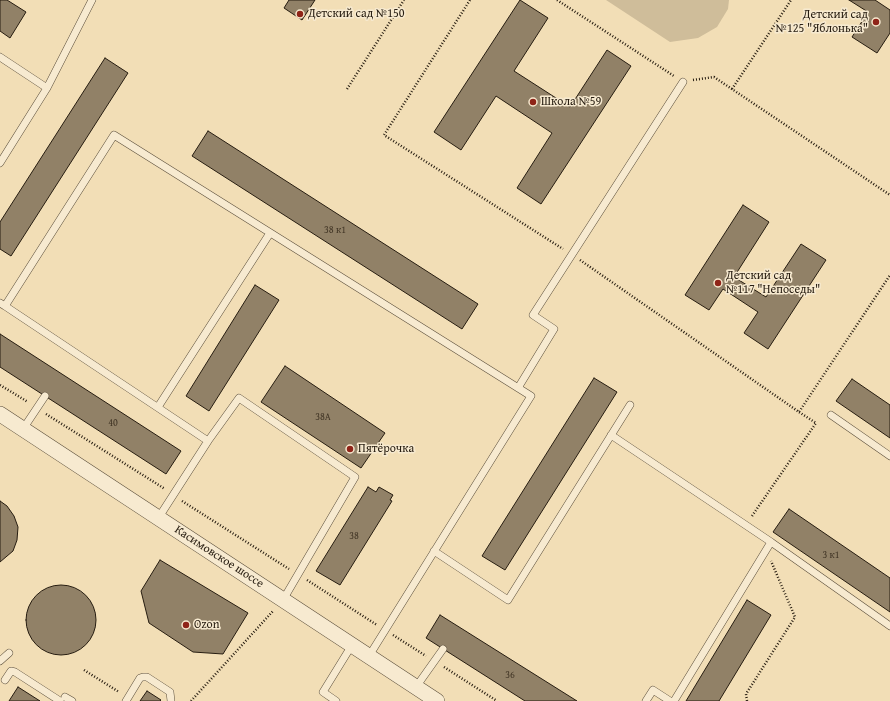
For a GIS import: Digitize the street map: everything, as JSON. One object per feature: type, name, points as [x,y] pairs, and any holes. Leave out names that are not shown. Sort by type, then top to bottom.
[{"type":"street","name":"Касимовское шоссе","points":[[2,419],[23,429],[159,517],[437,701]]},
{"type":"lane","points":[[0,162],[47,88],[92,0]]},
{"type":"lane","points":[[0,58],[47,88]]},
{"type":"lane","points":[[518,388],[554,329],[533,315],[683,82]]},
{"type":"lane","points":[[208,441],[3,304],[114,135],[531,396],[369,656]]},
{"type":"lane","points":[[158,407],[270,233]]},
{"type":"lane","points":[[23,429],[45,396]]},
{"type":"lane","points":[[159,517],[208,441],[239,398],[355,477],[283,600]]},
{"type":"lane","points":[[434,552],[508,600],[630,405]]},
{"type":"lane","points":[[831,415],[890,456]]},
{"type":"lane","points":[[611,435],[771,542],[890,626]]},
{"type":"lane","points":[[674,701],[771,542]]},
{"type":"lane","points":[[336,701],[323,692],[352,645]]},
{"type":"lane","points":[[416,687],[443,649]]},
{"type":"lane","points":[[0,661],[10,653]]},
{"type":"lane","points":[[5,680],[11,671],[15,672],[63,699],[72,701]]},
{"type":"lane","points":[[127,699],[140,678],[146,677],[170,692],[171,701]]},
{"type":"lane","points":[[646,701],[653,690],[670,701]]},
{"type":"path","points":[[347,89],[404,0]]},
{"type":"path","points":[[470,0],[384,135],[572,255],[816,423],[746,525]]},
{"type":"path","points":[[557,0],[683,82],[714,77],[890,195]]},
{"type":"path","points":[[732,90],[791,0]]},
{"type":"path","points":[[799,412],[890,275]]},
{"type":"path","points":[[0,385],[498,701]]},
{"type":"path","points":[[747,701],[746,694],[795,617],[766,549]]},
{"type":"path","points":[[191,701],[283,600]]},
{"type":"path","points":[[84,670],[127,699]]},
{"type":"shaded area","points":[[606,0],[729,0],[728,9],[717,27],[698,38],[670,42]]},
{"type":"building","points":[[0,0],[7,0],[26,12],[10,38],[0,31]]},
{"type":"building","name":"Детский сад №150","points":[[289,0],[315,0],[302,20],[284,8]]},
{"type":"building","name":"Школа №59","points":[[520,0],[548,18],[514,71],[570,107],[607,50],[631,66],[541,204],[517,188],[552,133],[496,96],[461,150],[434,132]]},
{"type":"building","name":"Детский сад №125 \"Яблонька\"","points":[[849,0],[875,0],[890,10],[890,33],[877,53],[852,37],[868,12]]},
{"type":"building","points":[[105,58],[128,73],[11,256],[0,249],[0,222]]},
{"type":"building","points":[[208,131],[478,304],[462,329],[192,156]]},
{"type":"building","name":"Детский сад №117 \"Непоседы\"","points":[[743,205],[769,222],[734,277],[766,297],[801,244],[826,260],[768,349],[744,333],[758,312],[723,289],[709,310],[685,295]]},
{"type":"building","points":[[255,285],[279,300],[209,411],[186,396]]},
{"type":"building","points":[[0,334],[181,451],[166,474],[0,367]]},
{"type":"building","points":[[285,366],[385,433],[361,468],[261,402]]},
{"type":"building","points":[[594,378],[617,392],[505,570],[482,556]]},
{"type":"building","points":[[852,379],[890,405],[890,438],[836,401]]},
{"type":"building","points":[[368,487],[376,492],[379,487],[393,495],[390,500],[392,501],[340,585],[316,571]]},
{"type":"building","points":[[0,501],[7,506],[14,516],[18,527],[17,540],[13,551],[0,562]]},
{"type":"building","points":[[789,509],[890,578],[890,612],[773,532]]},
{"type":"building","points":[[160,560],[248,613],[223,654],[193,652],[149,623],[141,591]]},
{"type":"building","points":[[54,585],[68,585],[81,591],[90,600],[94,606],[96,620],[94,634],[86,645],[75,653],[68,655],[54,655],[47,653],[36,645],[28,634],[26,627],[26,613],[28,606],[36,595],[47,587]]},
{"type":"building","points":[[747,600],[771,615],[719,701],[686,701]]},
{"type":"building","points":[[440,615],[577,701],[525,701],[426,638]]},
{"type":"building","points":[[18,687],[40,701],[9,701]]},
{"type":"building","points":[[147,691],[161,700],[140,701]]},
{"type":"place","name":"Детский сад №150","points":[[300,14]]},
{"type":"place","name":"Детский сад №125 \"Яблонька\"","points":[[876,22]]},
{"type":"place","name":"Школа №59","points":[[533,102]]},
{"type":"place","name":"Детский сад №117 \"Непоседы\"","points":[[718,283]]},
{"type":"place","name":"Пятёрочка","points":[[350,449]]},
{"type":"place","name":"Ozon","points":[[186,625]]}]
